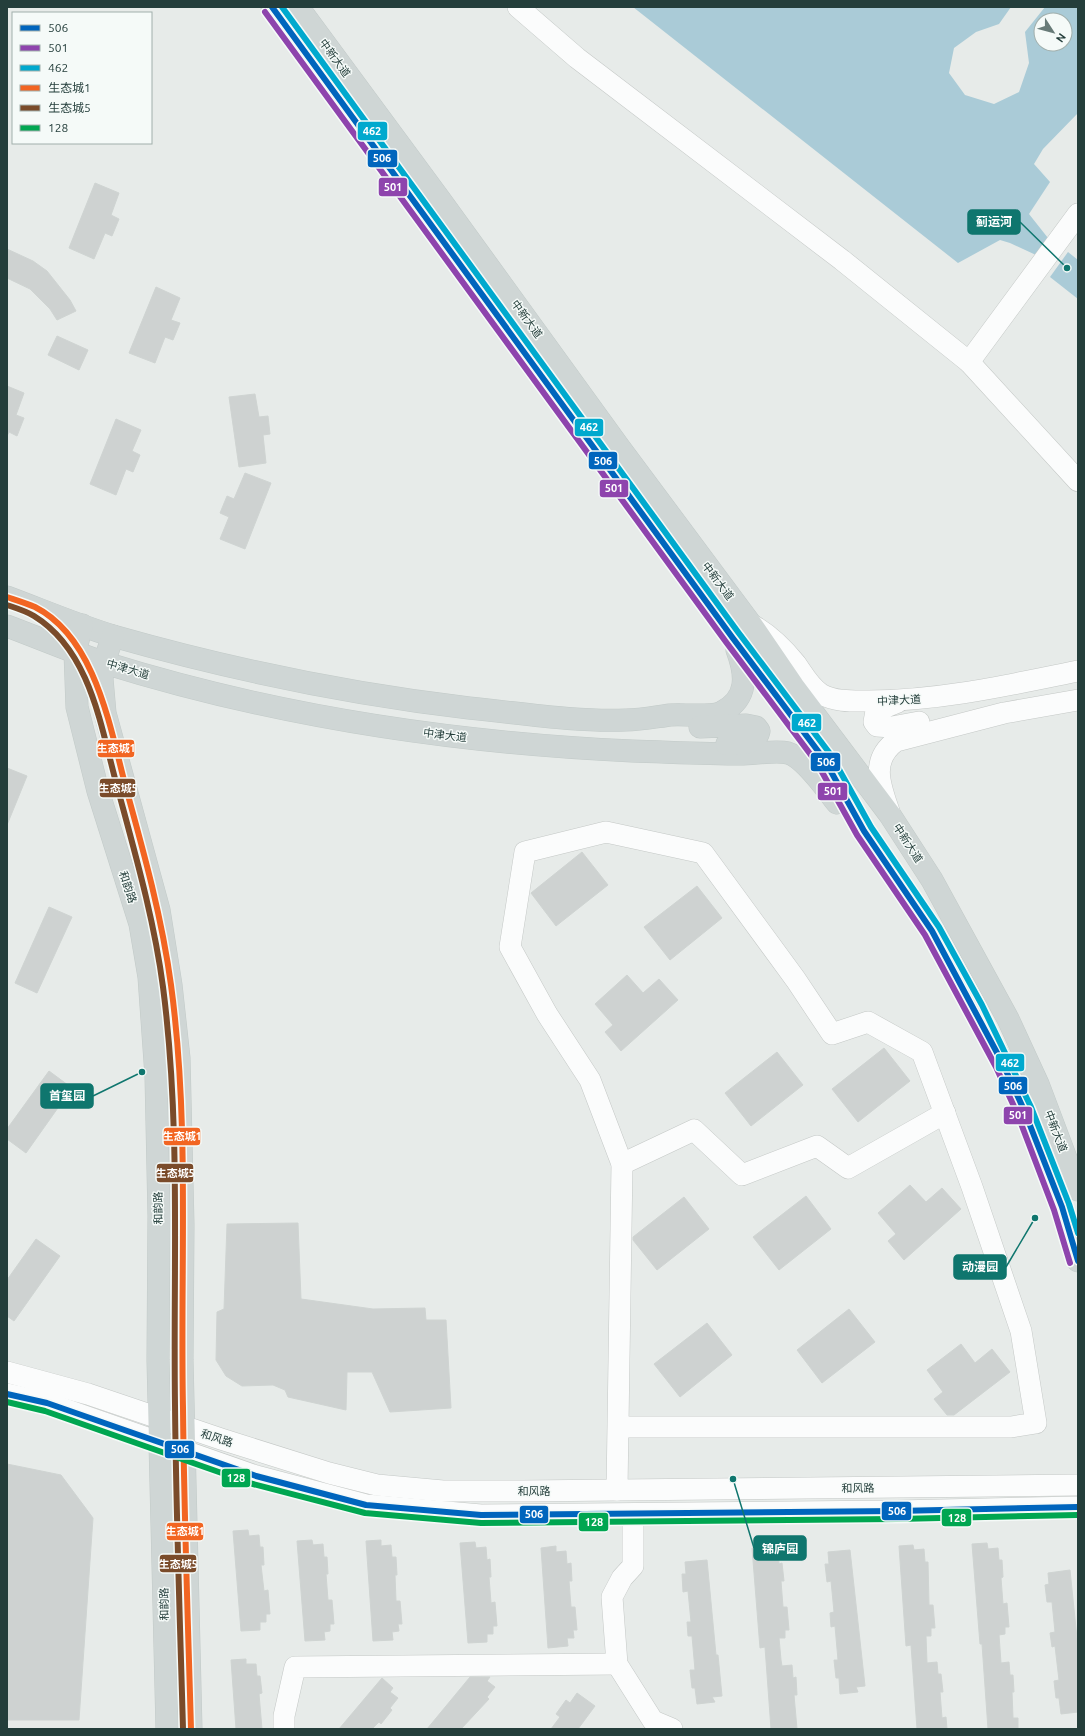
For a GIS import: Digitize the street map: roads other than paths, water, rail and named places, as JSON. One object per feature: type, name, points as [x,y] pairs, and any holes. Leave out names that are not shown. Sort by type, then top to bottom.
[{"type":"main road","name":"中新大道","points":[[272,7],[732,637],[824,759],[864,831],[932,931],[975,1009],[1003,1064],[1024,1110],[1062,1207],[1078,1261]]},
{"type":"main road","name":"中新大道","points":[[298,7],[619,447],[750,623],[798,692],[890,815],[932,880],[1008,1019],[1038,1084],[1078,1190]]},
{"type":"main road","name":"中津大道","points":[[7,597],[35,607],[79,644],[104,662],[208,692],[282,709],[398,729],[501,741],[630,751],[717,754],[789,754],[804,764],[849,817],[864,831]]},
{"type":"main road","name":"中津大道","points":[[7,626],[32,635],[79,644],[113,636],[240,668],[372,694],[427,703],[558,718],[626,720],[672,715],[720,714],[732,706],[740,697],[744,672],[732,637]]},
{"type":"main road","points":[[32,635],[46,645],[63,663],[69,675],[77,707]]},
{"type":"main road","name":"和韵路","points":[[113,636],[104,662],[102,679],[105,713],[159,910],[171,985],[179,1058],[183,1224],[182,1360],[191,1729]]},
{"type":"main road","name":"和韵路","points":[[79,644],[77,707],[98,791],[140,924],[149,976],[156,1084],[159,1216],[159,1418],[167,1729]]},
{"type":"main road","points":[[79,644],[98,690],[105,713]]},
{"type":"main road","points":[[626,720],[685,727],[746,726],[756,727],[759,731],[758,736],[747,742],[671,744],[630,751]]},
{"type":"street","points":[[518,7],[577,58],[842,260],[969,362],[1078,480]]},
{"type":"street","points":[[969,362],[1078,214]]},
{"type":"street","name":"中津大道","points":[[750,623],[769,635],[821,694],[840,700],[900,701],[968,692],[1078,671]]},
{"type":"street","points":[[890,815],[880,784],[879,772],[883,755],[888,746],[896,741],[1004,713],[1078,700]]},
{"type":"street","points":[[900,701],[876,711],[874,722],[877,726],[892,727],[961,716],[1004,713]]},
{"type":"street","points":[[617,1490],[622,1164],[590,1080],[547,1014],[510,947],[525,852],[606,832],[703,853],[796,980],[832,1034],[868,1022],[922,1052],[1022,1331],[1036,1423],[1011,1427],[618,1427]]},
{"type":"street","points":[[622,1164],[694,1130],[742,1175],[817,1146],[848,1168],[945,1113]]},
{"type":"street","name":"和风路","points":[[7,1372],[88,1394],[329,1474],[376,1484],[443,1491],[1078,1485]]},
{"type":"street","name":"和风路","points":[[7,1394],[47,1403],[256,1476],[366,1505],[481,1515],[904,1511],[1078,1507]]},
{"type":"street","points":[[632,1514],[633,1566],[622,1578],[612,1597],[617,1664],[653,1721],[672,1729]]},
{"type":"street","points":[[284,1729],[284,1716],[295,1667],[617,1664]]},
{"type":"water","points":[[633,7],[1011,7],[999,24],[976,32],[954,48],[949,73],[965,95],[994,104],[1019,92],[1029,63],[1025,32],[1033,22],[1033,52],[1073,52],[1073,12],[1041,12],[1045,7],[1078,7],[1078,113],[1043,149],[1034,164],[1050,182],[1029,214],[1048,238],[1036,255],[1000,240],[958,263]]},
{"type":"water","points":[[1068,252],[1078,260],[1078,299],[1050,277]]},
{"type":"place","name":"蓟运河","points":[[1067,268]]},
{"type":"place","name":"首玺园","points":[[142,1072]]},
{"type":"place","name":"动漫园","points":[[1035,1218]]},
{"type":"place","name":"锦庐园","points":[[733,1479]]}]
